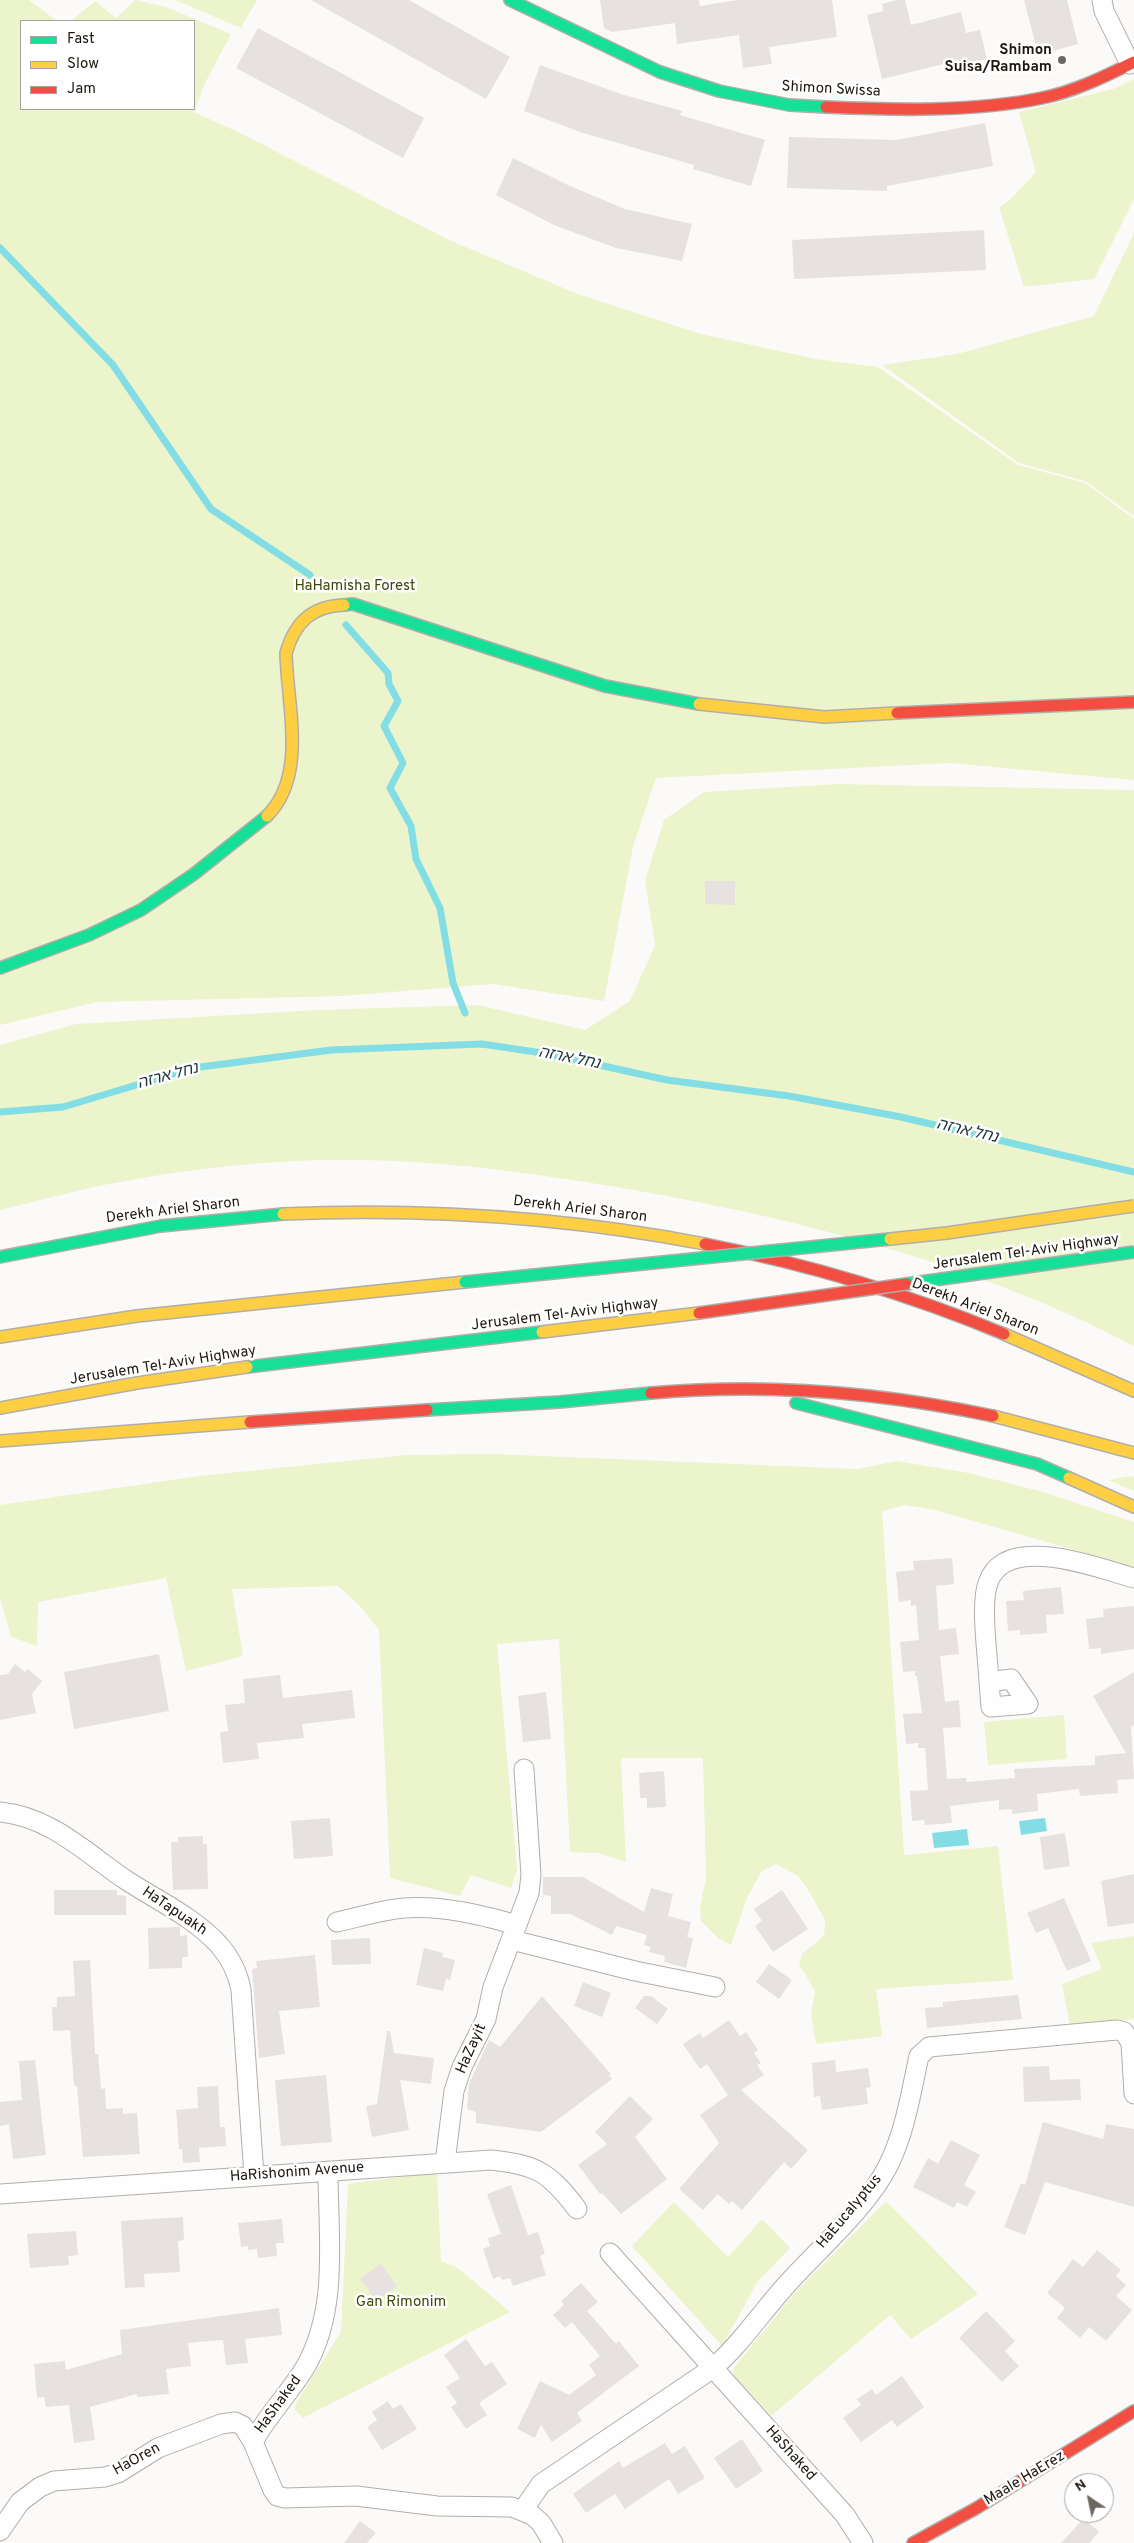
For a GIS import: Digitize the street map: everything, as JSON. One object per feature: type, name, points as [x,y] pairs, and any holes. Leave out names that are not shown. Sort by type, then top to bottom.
[{"type":"main road","name":"Shimon Swissa","points":[[510,0],[660,72],[719,91],[789,105],[868,109],[955,108],[1044,98],[1106,76],[1132,63]]},
{"type":"main road","points":[[0,968],[99,930],[141,910],[194,874],[264,819],[281,800],[288,782],[291,760],[286,653],[290,636],[299,621],[317,608],[353,604],[605,686],[690,704],[824,717],[1134,702]]},
{"type":"main road","name":"Jerusalem Tel-Aviv Highway","points":[[0,1337],[137,1316],[947,1233],[1134,1206]]},
{"type":"main road","name":"Derekh Ariel Sharon","points":[[0,1257],[153,1227],[275,1215],[430,1210],[545,1219],[651,1234],[736,1250],[864,1284],[980,1323],[1134,1391]]},
{"type":"main road","name":"Jerusalem Tel-Aviv Highway","points":[[0,1408],[137,1383],[264,1365],[699,1313],[1134,1252]]},
{"type":"main road","points":[[0,1441],[339,1414],[547,1403],[637,1394],[744,1389],[816,1392],[905,1400],[1038,1426],[1134,1453]]},
{"type":"main road","points":[[744,1389],[1037,1464],[1134,1506]]},
{"type":"main road","name":"Maale HaErez","points":[[913,2543],[967,2514],[1134,2411]]},
{"type":"street","points":[[1102,0],[1104,11],[1132,63]]},
{"type":"street","points":[[989,1682],[986,1594],[992,1575],[1005,1563],[1022,1557],[1043,1556],[1134,1578]]},
{"type":"street","name":"HaZayit","points":[[445,2162],[454,2091],[462,2067],[486,2019],[493,1987],[528,1893],[531,1875],[524,1768]]},
{"type":"street","name":"HaTapuakh","points":[[0,1812],[34,1820],[61,1833],[124,1879],[201,1928],[215,1941],[230,1960],[241,1990],[254,2176]]},
{"type":"street","points":[[337,1922],[402,1908],[475,1914],[515,1932],[635,1971],[715,1987]]},
{"type":"street","name":"HaEucalyptus","points":[[523,2510],[540,2484],[713,2368],[727,2356],[774,2298],[874,2187],[888,2166],[908,2110],[919,2056],[929,2047],[1117,2030],[1124,2032],[1131,2043],[1134,2094]]},
{"type":"street","name":"HaRishonim Avenue","points":[[0,2194],[491,2160],[540,2170],[565,2193],[577,2208]]},
{"type":"street","name":"HaShaked","points":[[328,2171],[329,2296],[324,2324],[313,2352],[297,2380],[264,2421],[253,2442],[273,2490],[277,2496],[374,2497],[436,2506],[512,2506],[523,2510],[541,2523],[553,2543]]},
{"type":"street","points":[[610,2253],[713,2368]]},
{"type":"street","name":"HaShaked","points":[[713,2368],[845,2515],[863,2543]]},
{"type":"street","name":"HaOren","points":[[0,2531],[20,2502],[40,2486],[54,2481],[105,2477],[118,2473],[158,2448],[221,2424],[236,2422],[243,2426],[253,2442]]},
{"type":"green space","name":"HaHamisha Forest","points":[[0,0],[29,0],[56,20],[20,20],[20,110],[195,110],[194,112],[240,133],[449,240],[578,294],[701,334],[816,359],[878,367],[1018,465],[1085,483],[1134,519],[1134,780],[950,763],[656,778],[633,847],[604,1001],[493,984],[342,996],[97,1002],[0,1025]]},
{"type":"green space","name":"HaHamisha Forest","points":[[135,0],[166,7],[231,34],[205,83],[195,109],[195,20],[72,20],[95,1],[116,18]]},
{"type":"green space","points":[[175,0],[257,0],[241,28]]},
{"type":"green space","points":[[1134,79],[1134,199],[1094,279],[1024,287],[999,207],[1010,200],[1036,172],[1019,112],[1113,89]]},
{"type":"green space","points":[[1134,233],[1134,516],[1085,481],[1019,463],[882,365],[957,354],[1094,316]]},
{"type":"green space","points":[[838,784],[1134,790],[1134,1346],[1073,1316],[1009,1289],[876,1245],[739,1211],[671,1197],[506,1171],[374,1160],[314,1160],[260,1163],[179,1172],[126,1181],[0,1210],[0,1045],[76,1024],[317,1010],[478,1005],[585,1030],[630,1001],[655,945],[645,880],[664,820],[704,792]]},
{"type":"green space","points":[[492,1454],[858,1469],[896,1461],[969,1473],[1043,1492],[1134,1522],[1134,1567],[935,1510],[905,1505],[882,1511],[904,1855],[998,1846],[1013,1980],[876,1989],[882,2036],[816,2044],[811,2014],[815,1991],[799,1964],[802,1954],[824,1936],[825,1920],[798,1876],[776,1864],[761,1872],[747,1898],[731,1945],[719,1939],[701,1921],[700,1908],[706,1878],[703,1758],[621,1758],[626,1862],[598,1853],[570,1852],[559,1639],[497,1644],[517,1870],[511,1888],[471,1875],[460,1896],[390,1878],[379,1630],[360,1606],[338,1586],[232,1589],[243,1656],[186,1671],[166,1578],[38,1602],[37,1646],[11,1637],[0,1598],[0,1505],[199,1476],[406,1455]]},
{"type":"green space","points":[[1134,1477],[1134,1491],[1108,1480]]},
{"type":"green space","points":[[1064,1715],[1067,1759],[988,1765],[984,1722]]},
{"type":"green space","points":[[1134,1936],[1134,2019],[1070,2026],[1062,1984],[1102,1969],[1091,1943]]},
{"type":"green space","name":"Gan Rimonim","points":[[437,2172],[441,2261],[458,2268],[510,2312],[303,2418],[295,2410],[296,2403],[341,2332],[348,2184]]},
{"type":"green space","points":[[886,2201],[978,2294],[911,2339],[890,2315],[771,2416],[734,2376],[733,2369],[793,2295]]},
{"type":"green space","points":[[674,2202],[728,2257],[762,2219],[790,2248],[758,2281],[722,2346],[632,2246]]},
{"type":"water","points":[[1045,1818],[1047,1831],[1021,1835],[1019,1821]]},
{"type":"water","points":[[967,1829],[969,1845],[934,1848],[932,1833]]},
{"type":"building","points":[[311,0],[409,0],[510,57],[486,99]]},
{"type":"building","points":[[600,0],[699,0],[700,6],[737,0],[832,0],[837,37],[769,47],[772,64],[743,68],[739,35],[677,44],[675,23],[612,32],[604,28]]},
{"type":"building","points":[[905,0],[911,25],[961,12],[966,33],[980,30],[987,59],[945,70],[944,64],[882,79],[867,15],[883,11],[882,4]]},
{"type":"building","points":[[1024,0],[1067,0],[1078,44],[1045,53],[1043,44],[1036,46]]},
{"type":"building","points":[[258,28],[424,118],[403,158],[236,68]]},
{"type":"building","points":[[540,65],[624,95],[682,111],[680,115],[765,140],[751,186],[693,169],[694,165],[583,133],[524,111]]},
{"type":"building","points":[[985,123],[993,166],[887,186],[887,191],[787,188],[789,137],[896,140]]},
{"type":"building","points":[[513,158],[570,186],[625,209],[692,224],[682,261],[616,248],[554,225],[496,195]]},
{"type":"building","points":[[984,230],[986,270],[794,279],[792,240]]},
{"type":"building","points":[[705,881],[735,881],[735,905],[705,904]]},
{"type":"building","points":[[952,1558],[954,1584],[936,1586],[939,1630],[956,1628],[959,1654],[940,1656],[945,1702],[959,1700],[961,1727],[943,1728],[947,1779],[966,1778],[966,1782],[1015,1778],[1014,1769],[1095,1765],[1095,1756],[1126,1753],[1093,1696],[1134,1672],[1134,1725],[1131,1727],[1134,1779],[1117,1780],[1118,1793],[1080,1796],[1079,1789],[1037,1794],[1038,1811],[1012,1814],[1012,1809],[999,1810],[999,1800],[950,1806],[952,1823],[925,1825],[924,1820],[912,1821],[910,1791],[928,1790],[925,1748],[918,1748],[918,1743],[906,1744],[903,1714],[922,1713],[917,1676],[915,1676],[915,1671],[903,1672],[900,1642],[919,1640],[916,1605],[911,1606],[911,1600],[899,1602],[896,1572],[914,1570],[913,1561]]},
{"type":"building","points":[[1061,1587],[1064,1614],[1046,1615],[1047,1633],[1020,1635],[1020,1630],[1008,1631],[1006,1601],[1024,1600],[1023,1591]]},
{"type":"building","points":[[1134,1606],[1134,1649],[1101,1654],[1101,1648],[1089,1649],[1086,1619],[1104,1617],[1103,1609]]},
{"type":"building","points":[[159,1654],[169,1711],[74,1729],[64,1672]]},
{"type":"building","points":[[15,1664],[25,1672],[28,1669],[42,1681],[32,1694],[36,1713],[0,1720],[0,1675],[8,1674]]},
{"type":"building","points":[[280,1675],[283,1698],[352,1690],[355,1718],[302,1724],[304,1738],[257,1743],[259,1759],[223,1763],[220,1732],[228,1731],[225,1705],[245,1703],[243,1679]]},
{"type":"building","points":[[546,1692],[551,1739],[523,1742],[518,1696]]},
{"type":"building","points":[[664,1771],[666,1807],[647,1808],[647,1798],[640,1798],[639,1773]]},
{"type":"building","points":[[330,1818],[333,1856],[294,1859],[291,1821]]},
{"type":"building","points":[[1065,1833],[1070,1866],[1044,1870],[1040,1837]]},
{"type":"building","points":[[203,1836],[203,1844],[207,1844],[208,1889],[173,1890],[171,1842],[178,1842],[178,1837]]},
{"type":"building","points":[[1134,1874],[1134,1923],[1108,1927],[1101,1881]]},
{"type":"building","points":[[543,1877],[583,1877],[644,1912],[651,1888],[673,1894],[668,1916],[691,1922],[687,1937],[693,1938],[686,1968],[664,1962],[665,1956],[649,1952],[651,1947],[644,1945],[647,1935],[616,1926],[612,1935],[570,1914],[551,1914],[551,1896],[543,1895]]},
{"type":"building","points":[[54,1890],[117,1890],[117,1895],[126,1896],[126,1915],[54,1915]]},
{"type":"building","points":[[782,1890],[808,1929],[773,1952],[755,1926],[762,1921],[754,1909]]},
{"type":"building","points":[[1064,1898],[1091,1961],[1067,1971],[1048,1928],[1036,1933],[1027,1913]]},
{"type":"building","points":[[180,1927],[180,1936],[187,1935],[188,1957],[182,1957],[182,1968],[149,1969],[148,1928]]},
{"type":"building","points":[[370,1938],[371,1964],[332,1965],[331,1940]]},
{"type":"building","points":[[424,1948],[443,1953],[442,1957],[455,1960],[450,1980],[446,1979],[443,1991],[416,1985]]},
{"type":"building","points":[[315,1955],[320,2007],[279,2011],[285,2054],[259,2058],[252,1969],[257,1968],[256,1961]]},
{"type":"building","points":[[90,1960],[95,2054],[98,2054],[101,2089],[105,2088],[106,2109],[123,2108],[123,2114],[137,2113],[140,2154],[83,2157],[77,2086],[74,2086],[70,2030],[53,2031],[52,2007],[57,2007],[57,1997],[75,1996],[73,1961]]},
{"type":"building","points":[[769,1964],[792,1980],[779,1999],[756,1982]]},
{"type":"building","points":[[583,1982],[611,1993],[602,2017],[574,2006]]},
{"type":"building","points":[[1018,1995],[1022,2019],[927,2028],[925,2008],[943,2007],[943,2002]]},
{"type":"building","points":[[542,1996],[611,2074],[609,2076],[612,2079],[541,2132],[476,2123],[476,2112],[467,2109],[469,2084],[489,2040],[500,2047]]},
{"type":"building","points":[[644,1996],[651,1996],[668,2009],[657,2024],[635,2008]]},
{"type":"building","points":[[729,2020],[740,2036],[746,2032],[758,2050],[754,2053],[761,2063],[757,2065],[764,2075],[741,2090],[808,2150],[791,2169],[784,2162],[742,2210],[732,2201],[729,2204],[718,2194],[703,2210],[679,2189],[719,2143],[700,2115],[728,2095],[707,2064],[700,2069],[683,2044],[700,2033],[703,2038]]},
{"type":"building","points":[[387,2031],[390,2031],[394,2053],[434,2058],[431,2084],[400,2080],[409,2130],[372,2137],[366,2106],[377,2104]]},
{"type":"building","points":[[35,2060],[46,2155],[13,2159],[9,2124],[0,2126],[0,2102],[22,2100],[19,2061]]},
{"type":"building","points":[[835,2060],[836,2072],[868,2068],[871,2087],[866,2088],[868,2104],[822,2110],[820,2096],[814,2097],[812,2063]]},
{"type":"building","points":[[1049,2066],[1050,2080],[1080,2079],[1081,2100],[1024,2102],[1023,2067]]},
{"type":"building","points":[[326,2075],[332,2142],[281,2146],[275,2080]]},
{"type":"building","points":[[218,2086],[220,2127],[225,2127],[226,2146],[199,2148],[200,2162],[183,2163],[182,2149],[179,2149],[176,2110],[198,2108],[197,2087]]},
{"type":"building","points":[[630,2096],[653,2119],[635,2137],[667,2179],[621,2214],[602,2193],[600,2194],[578,2165],[607,2144],[595,2132]]},
{"type":"building","points":[[1043,2122],[1103,2139],[1106,2124],[1134,2129],[1134,2207],[1045,2182],[1025,2235],[1004,2227],[1021,2183],[1025,2185]]},
{"type":"building","points":[[951,2140],[980,2155],[964,2185],[976,2192],[967,2207],[957,2202],[954,2208],[913,2187],[928,2158],[938,2164]]},
{"type":"building","points":[[511,2185],[528,2235],[538,2232],[545,2254],[540,2256],[546,2275],[513,2286],[510,2278],[502,2280],[500,2276],[493,2279],[483,2249],[490,2246],[488,2238],[501,2234],[487,2194]]},
{"type":"building","points":[[183,2217],[184,2240],[178,2241],[180,2272],[144,2274],[145,2287],[125,2288],[121,2221]]},
{"type":"building","points":[[282,2219],[284,2243],[276,2243],[277,2256],[258,2258],[257,2249],[248,2250],[248,2246],[241,2247],[238,2223]]},
{"type":"building","points":[[76,2231],[78,2255],[68,2256],[69,2265],[30,2268],[27,2234]]},
{"type":"building","points":[[1097,2250],[1121,2270],[1116,2276],[1126,2285],[1116,2296],[1132,2310],[1106,2341],[1089,2327],[1080,2338],[1057,2318],[1065,2308],[1047,2293],[1073,2259],[1083,2267]]},
{"type":"building","points":[[381,2264],[397,2286],[376,2301],[360,2278]]},
{"type":"building","points":[[581,2283],[598,2302],[587,2311],[616,2344],[619,2341],[639,2366],[577,2413],[582,2421],[552,2442],[541,2425],[535,2438],[517,2429],[540,2381],[569,2395],[596,2375],[589,2365],[600,2356],[572,2322],[565,2328],[553,2315],[564,2305],[561,2301]]},
{"type":"building","points":[[279,2308],[282,2335],[245,2339],[248,2363],[226,2365],[223,2340],[188,2343],[191,2366],[166,2369],[169,2394],[137,2397],[137,2394],[90,2407],[95,2440],[74,2443],[69,2405],[46,2407],[44,2397],[37,2398],[34,2364],[65,2361],[66,2370],[122,2354],[120,2330]]},
{"type":"building","points":[[986,2311],[1015,2341],[1005,2351],[1019,2366],[1002,2382],[959,2338]]},
{"type":"building","points":[[466,2339],[485,2366],[492,2362],[507,2384],[479,2403],[487,2415],[466,2429],[451,2407],[457,2403],[446,2387],[460,2378],[444,2355]]},
{"type":"building","points":[[902,2376],[924,2407],[897,2427],[892,2420],[861,2442],[843,2418],[861,2405],[857,2399],[872,2389],[876,2395]]},
{"type":"building","points":[[388,2401],[393,2409],[401,2404],[417,2429],[382,2450],[367,2427],[377,2420],[372,2412]]},
{"type":"building","points":[[742,2439],[763,2471],[736,2489],[714,2458]]},
{"type":"building","points":[[665,2443],[672,2454],[685,2446],[705,2478],[678,2494],[669,2479],[625,2509],[615,2494],[586,2513],[573,2494],[619,2461],[623,2468]]},
{"type":"building","points":[[360,2521],[376,2533],[367,2543],[344,2543]]},
{"type":"building","points":[[1079,2523],[1089,2523],[1099,2532],[1089,2543],[1061,2543]]},
{"type":"waterway","points":[[0,248],[113,365],[211,509],[310,575]]},
{"type":"waterway","points":[[346,625],[388,673],[389,684],[398,701],[384,726],[403,763],[390,788],[411,826],[416,859],[440,908],[453,983],[465,1013]]},
{"type":"waterway","name":"נחל ארזה","points":[[0,1112],[63,1107],[193,1068],[331,1050],[482,1044],[549,1054],[667,1080],[789,1096],[901,1117],[1134,1172]]},
{"type":"traffic: fast","points":[[510,0],[660,72],[719,91],[789,105],[826,107]]},
{"type":"traffic: fast","points":[[344,605],[353,604],[605,686],[699,704]]},
{"type":"traffic: fast","points":[[0,968],[89,935],[141,910],[194,874],[267,816]]},
{"type":"traffic: fast","points":[[0,1257],[161,1226],[283,1214]]},
{"type":"traffic: fast","points":[[465,1282],[890,1239]]},
{"type":"traffic: fast","points":[[906,1284],[1134,1252]]},
{"type":"traffic: fast","points":[[247,1367],[542,1332]]},
{"type":"traffic: fast","points":[[427,1410],[560,1402],[651,1393]]},
{"type":"traffic: fast","points":[[796,1403],[1037,1464],[1069,1478]]},
{"type":"traffic: slow","points":[[267,816],[280,799],[287,781],[291,760],[291,717],[286,653],[290,642],[300,624],[314,612],[333,606],[344,605]]},
{"type":"traffic: slow","points":[[699,704],[824,717],[897,713]]},
{"type":"traffic: slow","points":[[890,1239],[947,1233],[1134,1206]]},
{"type":"traffic: slow","points":[[283,1214],[390,1212],[495,1217],[600,1227],[705,1244]]},
{"type":"traffic: slow","points":[[0,1337],[137,1316],[465,1282]]},
{"type":"traffic: slow","points":[[542,1332],[699,1313]]},
{"type":"traffic: slow","points":[[1004,1334],[1134,1391]]},
{"type":"traffic: slow","points":[[0,1408],[137,1383],[247,1367]]},
{"type":"traffic: slow","points":[[993,1416],[1134,1453]]},
{"type":"traffic: slow","points":[[0,1441],[250,1422]]},
{"type":"traffic: slow","points":[[1069,1478],[1134,1507]]},
{"type":"traffic: jam","points":[[826,107],[934,109],[1016,103],[1066,92],[1134,62]]},
{"type":"traffic: jam","points":[[897,713],[1134,702]]},
{"type":"traffic: jam","points":[[705,1244],[781,1261],[894,1293],[1004,1334]]},
{"type":"traffic: jam","points":[[699,1313],[906,1284]]},
{"type":"traffic: jam","points":[[651,1393],[737,1389],[823,1392],[908,1401],[993,1416]]},
{"type":"traffic: jam","points":[[250,1422],[427,1410]]},
{"type":"traffic: jam","points":[[913,2543],[975,2509],[1134,2411]]},
{"type":"place","name":"Shimon Suisa/Rambam","points":[[1062,60]]}]
